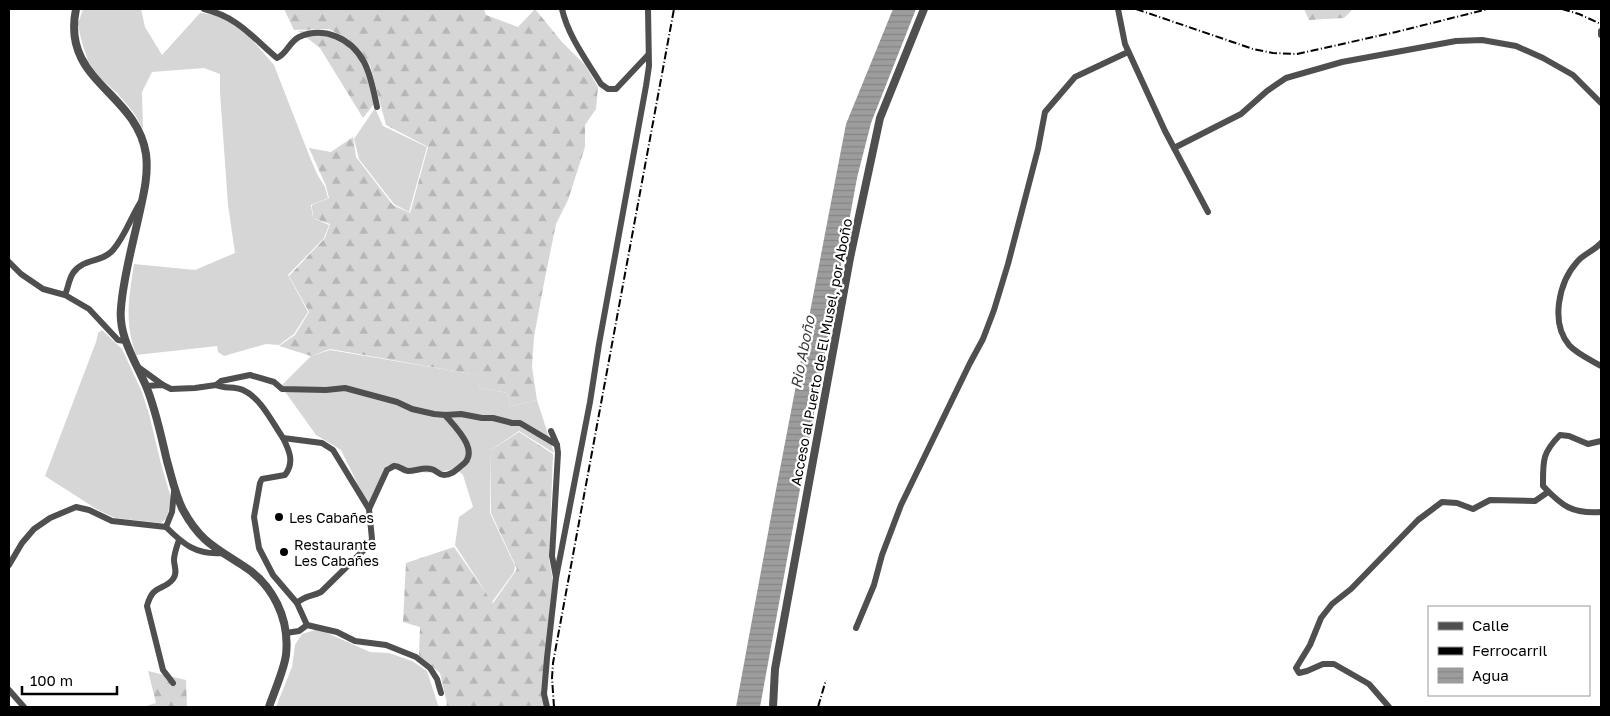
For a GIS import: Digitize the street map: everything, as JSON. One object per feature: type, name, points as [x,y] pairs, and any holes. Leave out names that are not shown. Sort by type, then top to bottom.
[{"type":"street","points":[[76,9],[73,36],[79,55],[94,78],[117,101],[139,130],[145,148],[147,165],[144,197],[120,310],[125,341],[146,386],[158,423],[174,492],[193,526],[207,543],[244,566],[265,585],[274,595],[280,607],[286,633],[286,656],[269,707]]},
{"type":"street","points":[[204,9],[218,12],[235,21],[276,58],[282,56],[295,39],[307,34],[328,33],[341,38],[351,46],[364,62],[377,107]]},
{"type":"street","points":[[562,9],[565,22],[573,36],[601,84],[608,89],[616,89],[648,55]]},
{"type":"street","points":[[547,707],[544,694],[556,578],[590,402],[602,325],[646,86],[649,66],[648,9]]},
{"type":"street","name":"Acceso al Puerto de El Musel, por Aboño","points":[[773,707],[778,649],[850,258],[880,118],[924,9]]},
{"type":"street","points":[[1118,9],[1128,52],[1174,148],[1208,212]]},
{"type":"street","points":[[1174,148],[1241,114],[1267,91],[1286,78],[1315,68],[1342,62],[1456,41],[1482,40],[1516,46],[1544,58],[1573,75],[1601,103]]},
{"type":"street","points":[[856,628],[874,585],[882,556],[901,505],[983,339],[994,310],[1038,148],[1045,112],[1074,77],[1128,52]]},
{"type":"street","points":[[65,295],[72,274],[78,268],[84,263],[103,258],[114,249],[125,233],[144,197]]},
{"type":"street","points":[[1601,243],[1578,260],[1566,277],[1558,313],[1564,335],[1570,345],[1601,366]]},
{"type":"street","points":[[9,262],[21,274],[43,289],[65,295],[89,309],[118,340],[125,341]]},
{"type":"street","points":[[137,367],[172,389],[216,385],[222,388],[243,390],[261,406],[283,438],[291,452],[288,470],[285,475],[262,480],[254,517],[259,548],[265,561],[273,575],[297,603],[307,625]]},
{"type":"street","points":[[216,385],[221,381],[250,375],[274,382],[282,389],[326,390],[345,388],[412,408],[445,415],[461,414],[493,418],[512,424],[520,423],[557,445]]},
{"type":"street","points":[[146,386],[163,385]]},
{"type":"street","points":[[369,509],[387,470],[393,466],[398,466],[405,471],[418,468],[434,469],[440,475],[445,475],[465,464],[468,460],[468,448],[464,439],[445,415]]},
{"type":"street","points":[[551,431],[557,445],[552,556],[556,578]]},
{"type":"street","points":[[1601,441],[1588,444],[1560,435],[1549,446],[1544,458],[1543,486],[1556,500],[1572,510],[1589,513],[1601,512]]},
{"type":"street","points":[[283,438],[314,440],[333,450],[369,509],[372,539],[370,544],[321,592],[313,597],[301,599],[297,603]]},
{"type":"street","points":[[166,527],[172,512],[174,492]]},
{"type":"street","points":[[1389,707],[1369,684],[1334,664],[1323,664],[1299,673],[1296,668],[1310,645],[1321,618],[1332,604],[1351,589],[1418,520],[1442,502],[1458,503],[1473,508],[1490,500],[1535,500],[1548,492]]},
{"type":"street","points":[[9,565],[22,543],[34,529],[50,518],[76,507],[89,510],[112,521],[166,527],[179,540],[192,548],[202,552],[222,553]]},
{"type":"street","points":[[173,683],[163,670],[147,606],[158,588],[172,581],[175,577],[174,560],[179,540]]},
{"type":"street","points":[[286,633],[299,631],[307,625]]},
{"type":"street","points":[[307,625],[336,632],[355,642],[386,645],[416,657],[430,668],[437,680],[441,693]]},
{"type":"street","points":[[9,690],[24,707]]},
{"type":"green space","points":[[83,9],[141,9],[145,27],[162,55],[200,13],[220,15],[242,28],[274,65],[328,198],[311,205],[313,218],[329,225],[324,238],[288,275],[308,312],[294,334],[279,345],[266,344],[224,356],[218,352],[217,346],[136,355],[132,343],[129,320],[129,299],[134,264],[195,270],[235,253],[228,205],[220,74],[204,68],[152,72],[142,92],[143,129],[134,113],[118,94],[98,76],[88,61],[78,24]]},
{"type":"green space","points":[[284,9],[484,9],[486,15],[518,27],[535,9],[562,42],[585,65],[598,87],[596,109],[585,125],[585,147],[568,200],[556,224],[543,288],[534,337],[532,367],[537,400],[511,406],[507,393],[480,388],[477,375],[330,349],[311,356],[279,346],[295,335],[309,312],[289,276],[325,238],[330,224],[313,218],[312,205],[329,198],[326,186],[309,148],[331,152],[353,137],[356,157],[393,205],[410,213],[428,147],[386,125],[370,65],[350,40],[329,29],[294,30]]},
{"type":"green space","points":[[1304,9],[1353,9],[1344,18],[1309,20]]},
{"type":"green space","points":[[329,30],[349,41],[369,65],[373,78],[373,105],[363,118],[320,48],[298,31]]},
{"type":"green space","points":[[375,108],[383,126],[427,147],[409,212],[394,204],[359,159],[354,139]]},
{"type":"green space","points":[[102,330],[122,349],[142,392],[149,414],[171,498],[167,518],[161,523],[115,518],[98,510],[45,476],[98,333]]},
{"type":"green space","points":[[330,350],[478,375],[480,388],[507,393],[511,406],[537,400],[554,453],[519,431],[491,450],[490,513],[515,566],[514,572],[492,602],[455,545],[459,517],[473,507],[463,475],[455,468],[440,472],[417,472],[395,464],[386,470],[370,503],[367,503],[341,450],[316,435],[281,386],[311,356]]},
{"type":"green space","points":[[519,432],[553,454],[549,560],[553,580],[544,671],[544,707],[446,707],[447,704],[440,673],[419,655],[420,627],[403,622],[406,563],[454,547],[493,603],[517,569],[491,513],[491,450]]},
{"type":"green space","points":[[318,629],[370,652],[389,653],[412,661],[427,671],[438,707],[276,707],[292,667],[295,645],[302,634]]},
{"type":"green space","points":[[148,671],[186,680],[187,707],[143,707],[156,703]]},
{"type":"water","points":[[893,9],[916,9],[871,123],[857,178],[760,707],[736,707],[846,124]]},
{"type":"railway","points":[[554,707],[553,663],[674,9]]},
{"type":"railway","points":[[1136,9],[1253,49],[1273,53],[1297,54],[1488,9]]},
{"type":"railway","points":[[1562,9],[1601,24]]},
{"type":"railway","points":[[818,707],[826,680]]},
{"type":"place","name":"Les Cabañes","points":[[279,517]]},
{"type":"place","name":"Restaurante Les Cabañes","points":[[284,552]]},
{"type":"water label","name":"Rio Aboño","points":[[802,352]]}]
